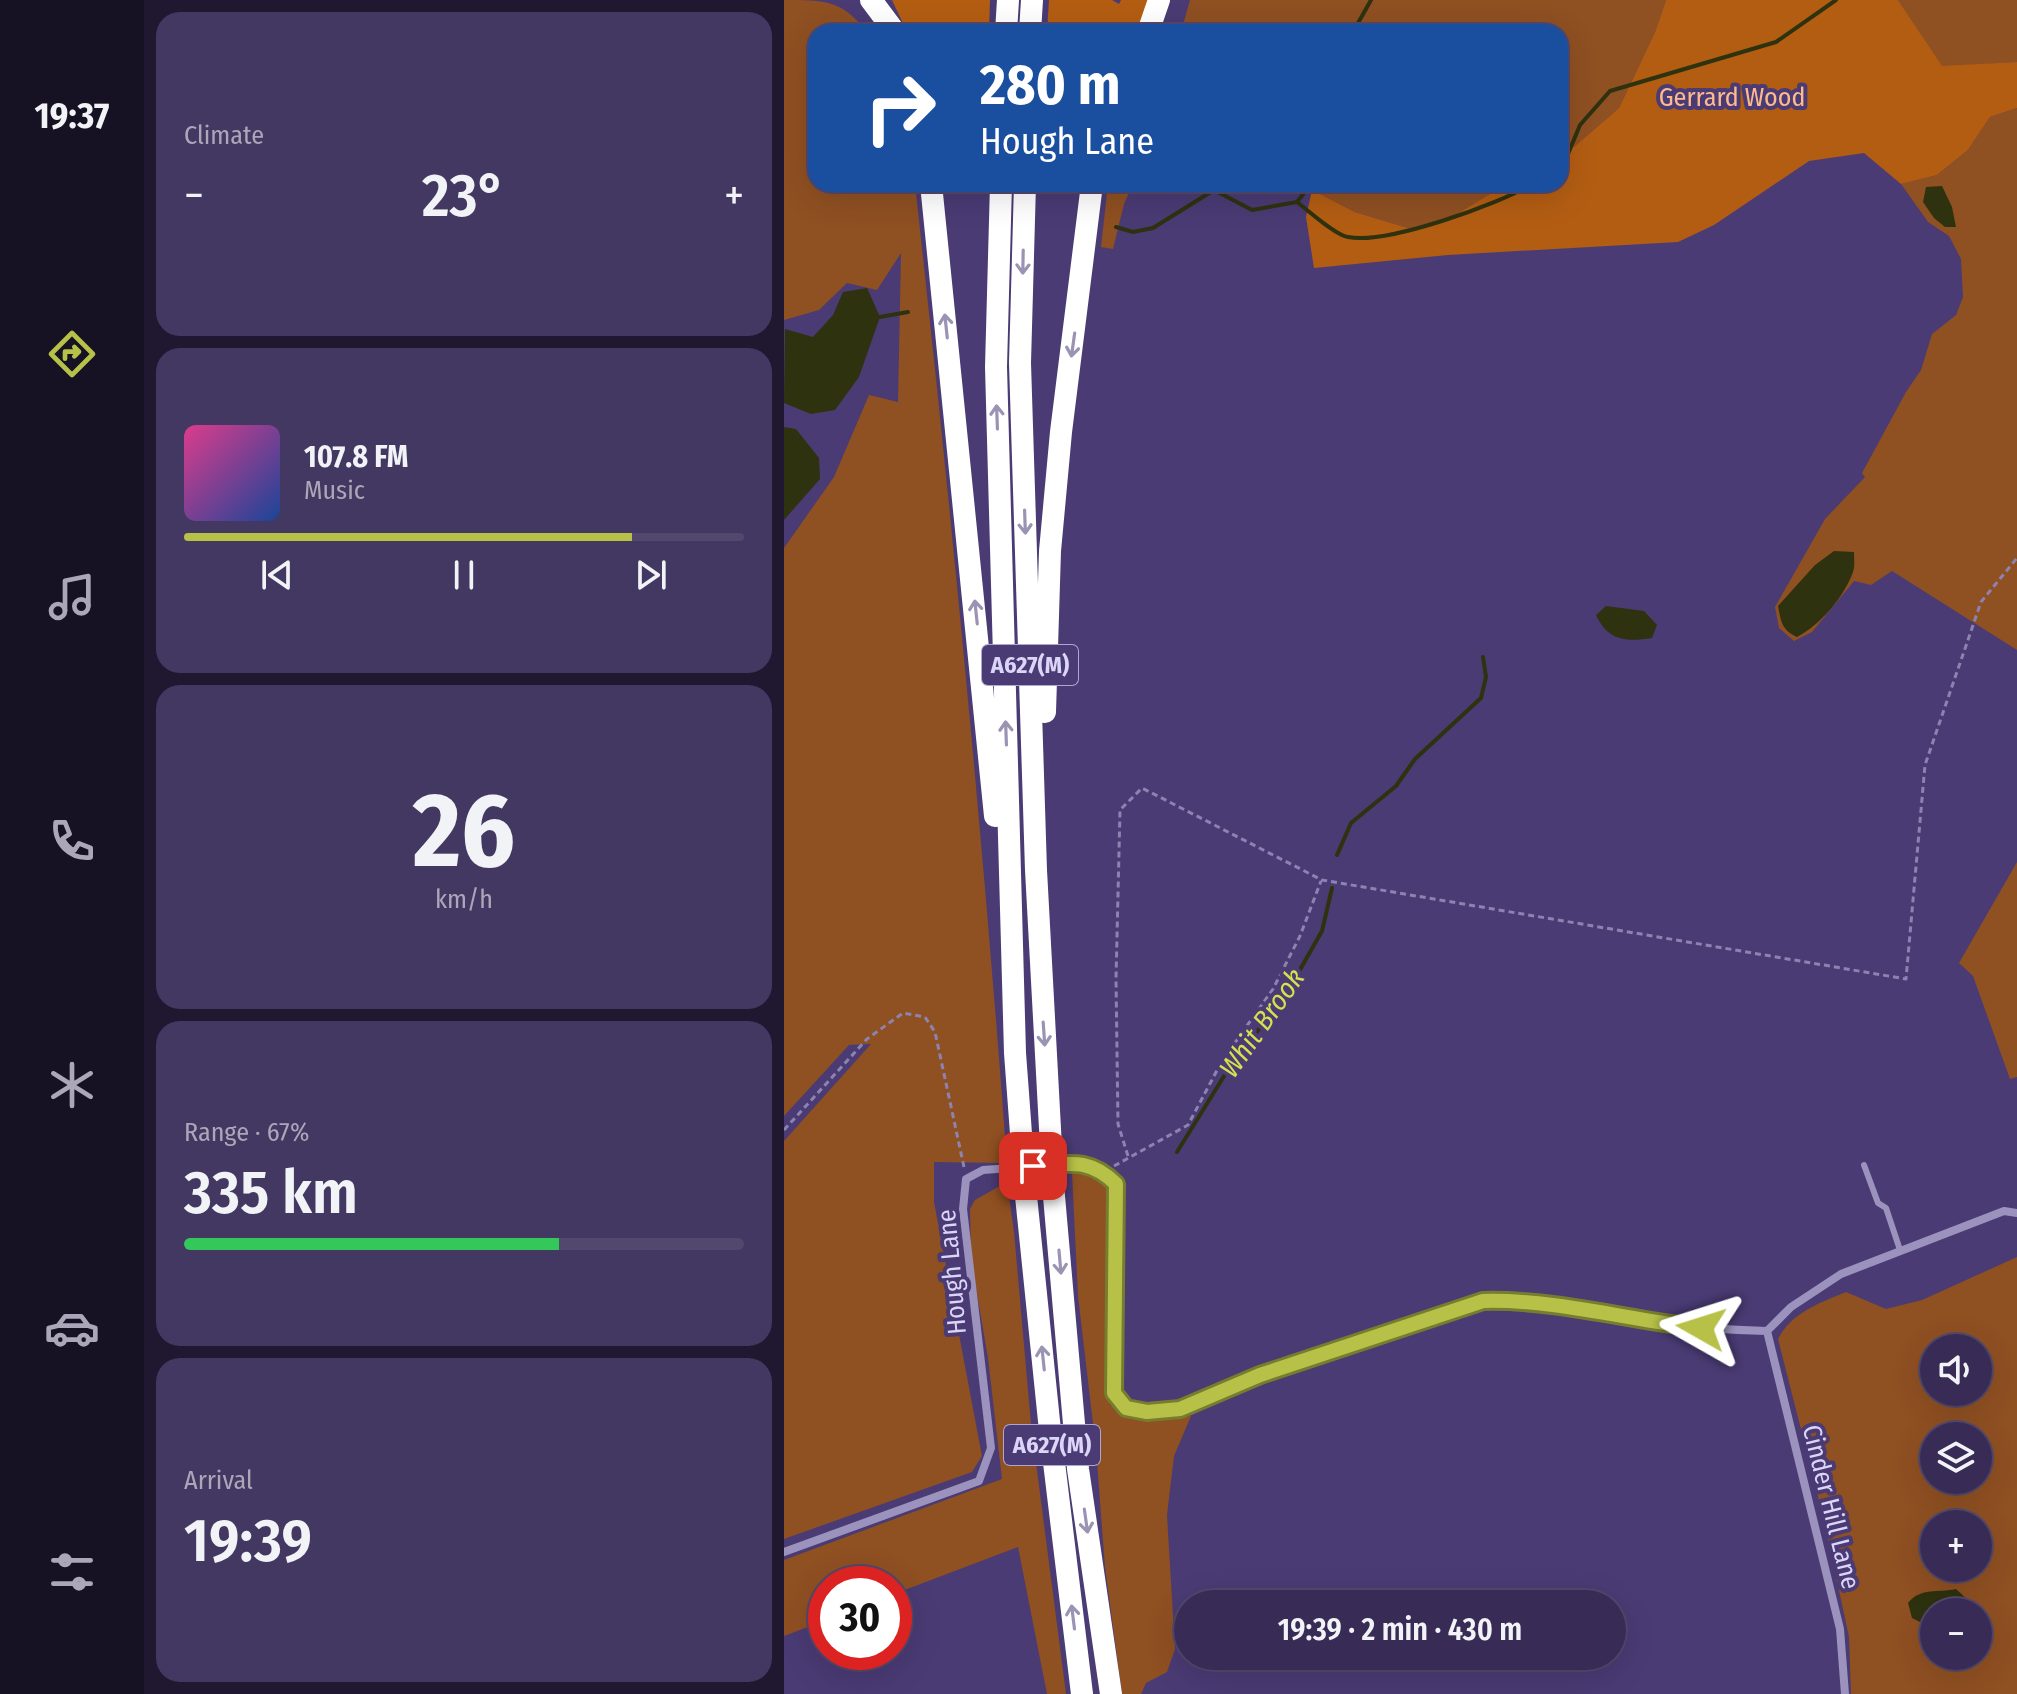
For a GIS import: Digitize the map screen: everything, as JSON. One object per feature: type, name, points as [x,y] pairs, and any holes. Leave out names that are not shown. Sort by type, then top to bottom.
[{"type":"highway","points":[[871,0],[889,24]]},
{"type":"highway","points":[[882,0],[892,24]]},
{"type":"highway","points":[[1006,24],[1008,0]]},
{"type":"highway","points":[[1030,24],[1032,0]]},
{"type":"highway","points":[[1151,24],[1159,0]]},
{"type":"highway","name":"A627(M)","points":[[932,192],[982,675],[1026,1196],[1082,1694]]},
{"type":"highway","name":"A627(M)","points":[[1001,192],[996,367],[1015,1053]]},
{"type":"highway","name":"A627(M)","points":[[1025,192],[1020,363],[1041,991],[1053,1185],[1078,1469],[1111,1694]]},
{"type":"highway","name":"A627(M)","points":[[1041,991],[1045,673],[1050,551],[1061,432],[1091,192]]},
{"type":"street","name":"Hough Lane","points":[[784,1552],[979,1481],[991,1448],[963,1209],[966,1179],[983,1170],[1084,1163],[1104,1172]]},
{"type":"street","points":[[1104,1172],[1116,1184],[1114,1393],[1126,1408],[1147,1412],[1180,1409],[1260,1375],[1483,1301],[1518,1300],[1648,1322],[1767,1331],[1791,1307],[1841,1274],[2004,1211],[2017,1213]]},
{"type":"street","name":"Cinder Hill Lane","points":[[1767,1331],[1840,1629],[1845,1694]]},
{"type":"lane","points":[[1864,1165],[1878,1203],[1886,1208],[1900,1250]]},
{"type":"path","points":[[1128,1156],[1118,1124],[1116,979],[1120,810],[1142,788],[1322,880],[1906,979],[1925,765],[1981,602],[2017,558]]},
{"type":"path","points":[[1104,1172],[1188,1125],[1222,1061],[1273,989],[1300,936],[1322,880]]},
{"type":"path","points":[[784,1130],[867,1039],[903,1013],[925,1017],[935,1032],[966,1179]]},
{"type":"shaded area","points":[[784,0],[811,0],[841,8],[860,24],[808,24],[808,192],[916,192],[966,673],[1007,1163],[934,1162],[934,1202],[982,1456],[972,1472],[784,1539],[784,1141],[871,1044],[849,1045],[784,1116],[784,548],[834,477],[869,395],[898,402],[901,253],[877,290],[847,283],[819,310],[784,320]]},
{"type":"shaded area","points":[[1190,0],[1666,0],[1655,32],[1619,108],[1568,150],[1568,24],[1183,24]]},
{"type":"shaded area","points":[[1898,0],[2017,0],[2017,62],[1942,67]]},
{"type":"shaded area","points":[[2017,108],[2017,650],[1892,571],[1871,585],[1854,581],[1812,632],[1794,641],[1779,628],[1775,607],[1825,519],[1865,477],[1862,473],[1921,370],[1932,334],[1956,315],[1963,297],[1961,259],[1949,236],[1928,222],[1901,184],[1937,175],[1968,150],[1990,117]]},
{"type":"shaded area","points":[[1942,186],[1952,207],[1956,227],[1945,227],[1923,202],[1926,187]]},
{"type":"shaded area","points":[[1107,192],[1129,192],[1113,249],[1101,247]]},
{"type":"shaded area","points":[[1316,192],[1493,192],[1452,217],[1408,228],[1355,212]]},
{"type":"shaded area","points":[[867,288],[880,317],[859,377],[835,410],[811,414],[784,403],[785,329],[813,337],[833,315],[843,292]]},
{"type":"shaded area","points":[[784,427],[796,429],[819,458],[820,479],[784,520]]},
{"type":"shaded area","points":[[1834,551],[1854,552],[1854,570],[1837,600],[1822,618],[1797,637],[1783,625],[1778,606],[1815,565]]},
{"type":"shaded area","points":[[1606,606],[1644,611],[1657,625],[1652,638],[1634,640],[1612,635],[1596,615]]},
{"type":"shaded area","points":[[2017,862],[2017,1077],[2010,1079],[1973,976],[1959,963]]},
{"type":"shaded area","points":[[1072,1172],[1097,1174],[1110,1192],[1112,1236],[1107,1364],[1110,1405],[1147,1418],[1191,1416],[1174,1456],[1167,1515],[1174,1652],[1167,1672],[1146,1683],[1141,1694],[1122,1694],[1105,1567],[1096,1449],[1078,1296]]},
{"type":"shaded area","points":[[1007,1182],[1031,1424],[1066,1694],[1047,1694],[1018,1547],[912,1587],[912,1566],[808,1566],[808,1627],[784,1636],[784,1560],[1002,1479],[988,1358],[971,1259],[970,1209],[975,1200]]},
{"type":"shaded area","points":[[2017,1257],[2017,1694],[1851,1694],[1849,1637],[1823,1516],[1778,1339],[1799,1315],[1846,1292],[1886,1309],[1922,1300]]},
{"type":"shaded area","points":[[1956,1589],[1966,1598],[1920,1598],[1920,1622],[1912,1618],[1908,1603],[1924,1593]]},
{"type":"green space","points":[[892,0],[990,0],[989,24],[903,24]]},
{"type":"green space","points":[[1049,0],[1112,0],[1119,4],[1121,0],[1149,0],[1139,24],[1048,24]]},
{"type":"green space","name":"Gerrard Wood","points":[[1666,0],[1898,0],[1942,66],[2017,62],[2017,108],[1990,117],[1968,150],[1937,175],[1901,184],[1864,153],[1809,161],[1714,225],[1678,242],[1448,255],[1314,268],[1306,217],[1312,192],[1355,212],[1408,228],[1452,217],[1493,192],[1568,192],[1568,150],[1619,108],[1655,32]]},
{"type":"waterway","points":[[1358,24],[1371,0]]},
{"type":"waterway","points":[[1568,154],[1580,125],[1610,91],[1776,42],[1836,0]]},
{"type":"waterway","points":[[1116,227],[1133,232],[1153,228],[1211,192]]},
{"type":"waterway","points":[[1218,192],[1252,210],[1297,202],[1343,235],[1365,238],[1442,221],[1516,192]]},
{"type":"waterway","points":[[1297,202],[1305,192]]},
{"type":"waterway","points":[[880,317],[908,312]]},
{"type":"waterway","name":"Whit Brook","points":[[1337,855],[1351,823],[1396,786],[1415,759],[1481,698],[1486,677],[1483,657]]},
{"type":"waterway","name":"Whit Brook","points":[[1177,1152],[1226,1073],[1289,989],[1322,931],[1332,888]]},
{"type":"route","points":[[1033,1166],[1084,1163],[1104,1172],[1116,1184],[1114,1393],[1126,1408],[1147,1412],[1180,1409],[1260,1375],[1483,1301],[1518,1300],[1701,1328]]}]
